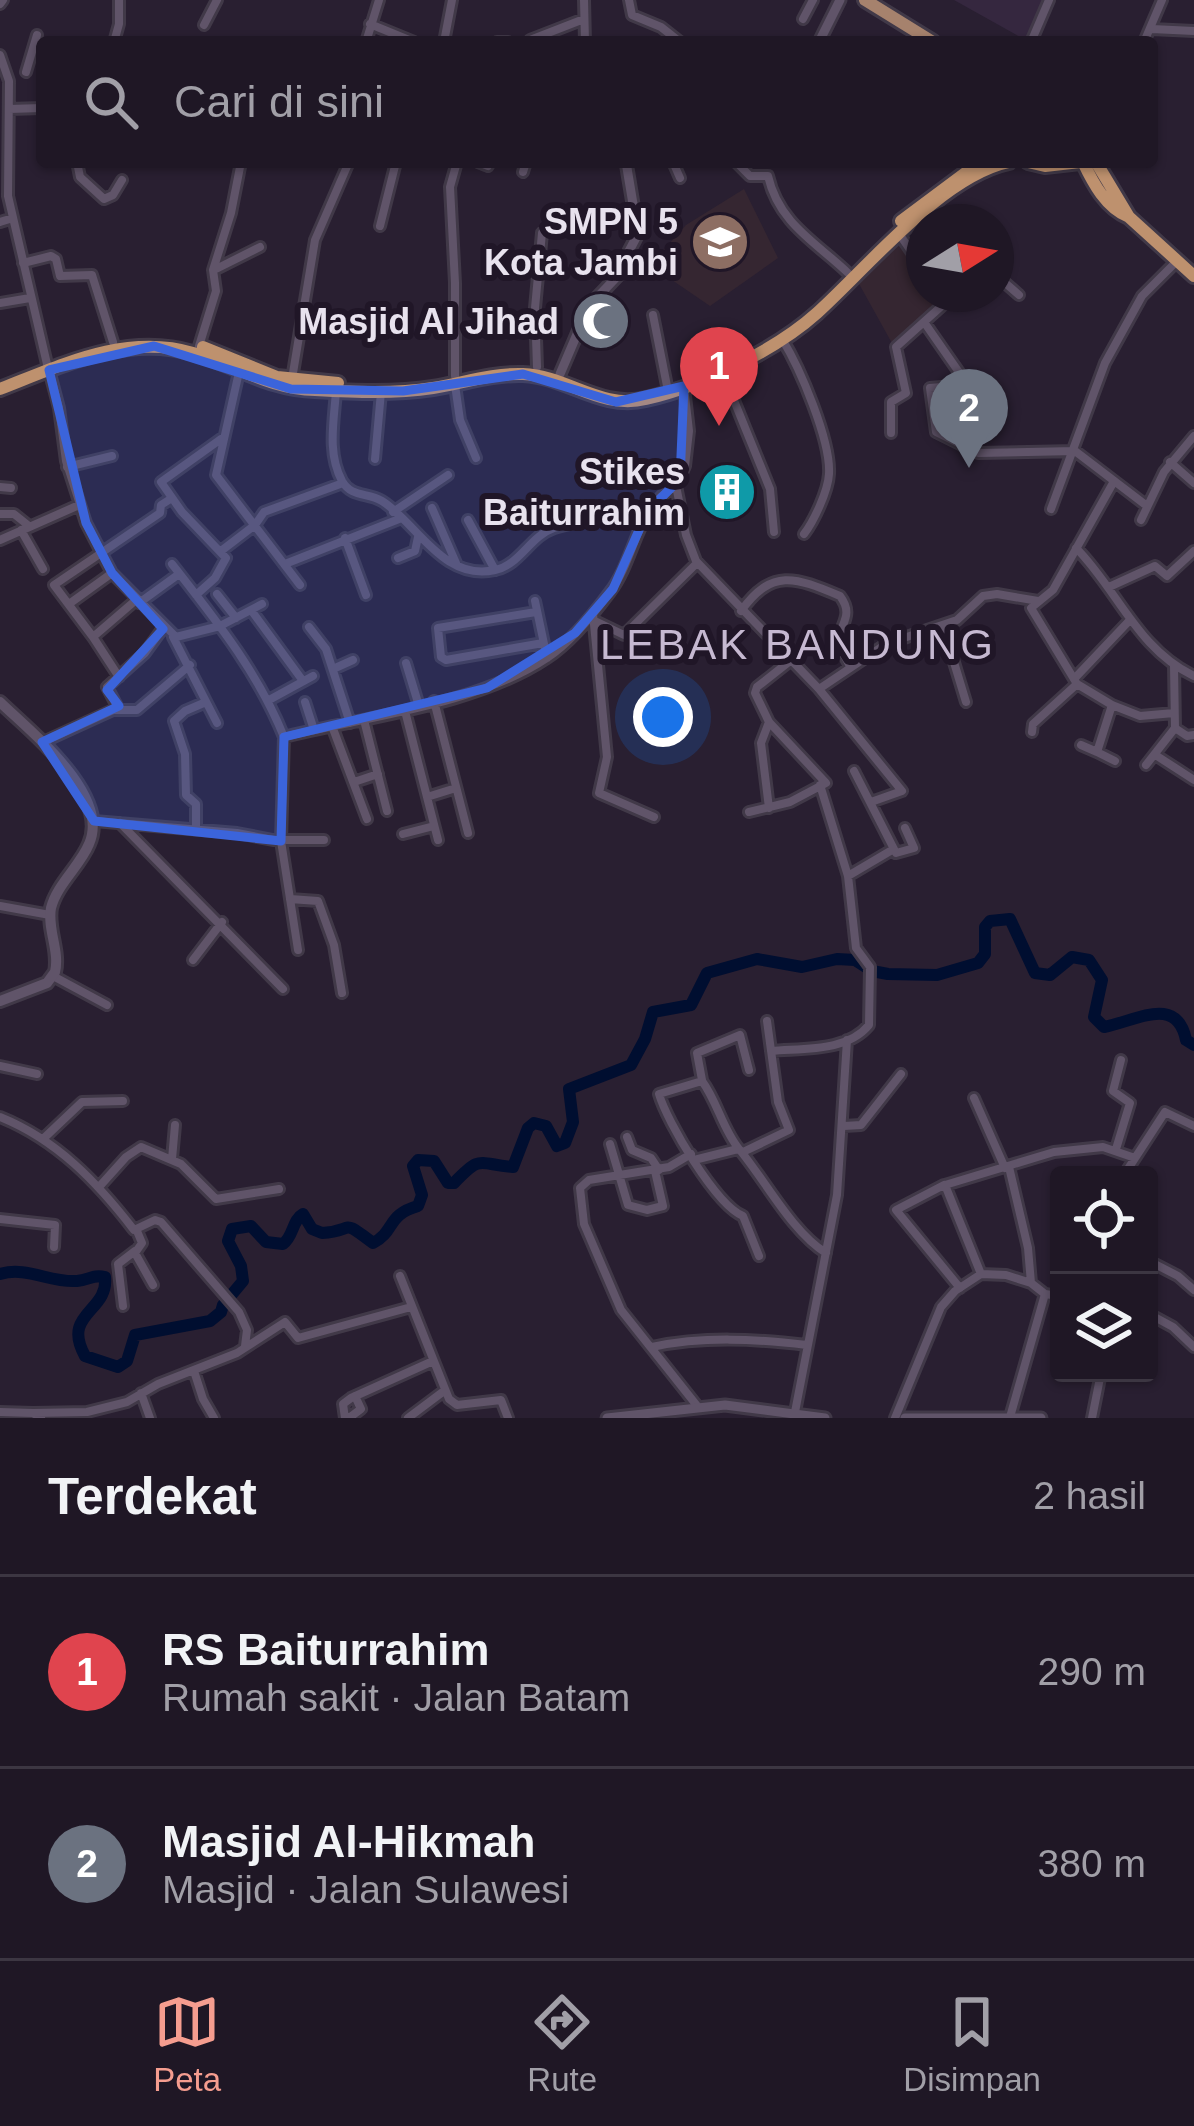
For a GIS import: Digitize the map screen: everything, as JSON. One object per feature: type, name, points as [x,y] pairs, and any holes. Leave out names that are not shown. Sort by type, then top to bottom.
[{"type":"highway","points":[[0,385],[113,341],[155,338],[199,346],[292,384],[455,380],[508,367],[537,368],[622,396],[667,386],[789,332],[918,206],[970,168]]},
{"type":"highway","points":[[48,367],[115,349],[154,346],[196,353],[239,372],[336,391],[381,391],[508,374],[537,376],[616,402],[643,400],[721,370],[789,332],[898,233],[977,173],[992,168]]},
{"type":"highway","points":[[1085,168],[1104,197],[1129,217]]},
{"type":"highway","points":[[1100,168],[1129,217],[1194,276]]},
{"type":"main road","points":[[865,0],[892,8],[926,36]]},
{"type":"main road","points":[[877,0],[935,36]]},
{"type":"main road","points":[[0,702],[77,784],[94,821],[90,843],[55,898],[50,915],[57,957],[53,976],[28,992],[0,1001]]},
{"type":"street","points":[[116,36],[119,0]]},
{"type":"street","points":[[204,25],[217,0]]},
{"type":"street","points":[[367,36],[379,0]]},
{"type":"street","points":[[445,36],[452,0]]},
{"type":"street","points":[[584,0],[585,36]]},
{"type":"street","points":[[629,0],[632,15],[672,36]]},
{"type":"street","points":[[803,19],[813,0]]},
{"type":"street","points":[[822,36],[840,0]]},
{"type":"street","points":[[1034,36],[1049,0]]},
{"type":"street","points":[[1147,36],[1162,0]]},
{"type":"street","points":[[542,36],[584,19]]},
{"type":"street","points":[[370,24],[399,36]]},
{"type":"street","points":[[1152,28],[1194,31]]},
{"type":"street","points":[[1,56],[27,68],[36,38]]},
{"type":"street","points":[[1,56],[8,109],[7,184],[79,505],[112,573],[172,636],[217,723]]},
{"type":"street","points":[[8,109],[36,108]]},
{"type":"street","points":[[79,168],[84,182],[104,199],[113,195],[122,180]]},
{"type":"street","points":[[199,346],[216,291],[213,270],[241,168]]},
{"type":"street","points":[[292,384],[315,240],[346,168]]},
{"type":"street","points":[[380,226],[394,168]]},
{"type":"street","points":[[455,168],[450,187],[455,380],[460,419],[476,458]]},
{"type":"street","points":[[560,374],[589,306],[629,264],[628,251],[638,234],[627,168]]},
{"type":"street","points":[[676,168],[680,178]]},
{"type":"street","points":[[743,168],[752,176],[767,176],[806,241],[823,249],[848,273]]},
{"type":"street","points":[[0,222],[13,218]]},
{"type":"street","points":[[537,368],[535,308],[542,233]]},
{"type":"street","points":[[898,233],[906,244]]},
{"type":"street","points":[[213,270],[260,247]]},
{"type":"street","points":[[23,262],[51,256],[60,276],[92,275],[113,341]]},
{"type":"street","points":[[1051,509],[1076,452],[1082,418],[1116,343],[1142,296],[1177,260]]},
{"type":"street","points":[[1014,291],[1019,295]]},
{"type":"street","points":[[0,303],[30,297]]},
{"type":"street","points":[[891,433],[891,402],[906,393],[894,350],[932,312]]},
{"type":"street","points":[[653,315],[667,386]]},
{"type":"street","points":[[924,322],[960,370],[963,445]]},
{"type":"street","points":[[789,332],[829,474],[818,514],[804,534]]},
{"type":"street","points":[[721,370],[770,489],[774,532]]},
{"type":"street","points":[[239,372],[217,478],[300,585]]},
{"type":"street","points":[[964,385],[930,388],[934,431],[978,453],[1076,452],[1147,506]]},
{"type":"street","points":[[284,737],[488,688],[547,658],[593,616],[630,559],[647,512],[659,496],[676,486],[685,466],[689,431],[684,386]]},
{"type":"street","points":[[336,391],[333,450],[343,482],[352,492],[380,500],[418,537],[457,565],[496,570],[554,528],[647,512]]},
{"type":"street","points":[[375,459],[381,391]]},
{"type":"street","points":[[1141,520],[1170,461],[1194,436]]},
{"type":"street","points":[[196,596],[227,562],[162,481],[222,438]]},
{"type":"street","points":[[68,467],[112,456]]},
{"type":"street","points":[[1170,461],[1194,483]]},
{"type":"street","points":[[283,561],[396,515],[448,475]]},
{"type":"street","points":[[221,551],[255,526],[265,512],[343,482]]},
{"type":"street","points":[[1113,483],[1050,594],[1032,610],[1076,681],[1112,706],[1140,716],[1174,713]]},
{"type":"street","points":[[676,486],[697,563],[819,688],[902,790],[871,802]]},
{"type":"street","points":[[119,676],[55,585],[160,514],[161,505],[172,498]]},
{"type":"street","points":[[0,540],[79,505]]},
{"type":"street","points":[[432,508],[457,565]]},
{"type":"street","points":[[0,514],[14,514],[25,528],[43,569]]},
{"type":"street","points":[[468,520],[496,570]]},
{"type":"street","points":[[398,558],[415,550],[418,537]]},
{"type":"street","points":[[345,538],[366,595]]},
{"type":"street","points":[[1076,548],[1129,621],[1174,664],[1194,676]]},
{"type":"street","points":[[1108,587],[1155,566],[1167,576],[1194,550]]},
{"type":"street","points":[[593,616],[622,636],[697,563]]},
{"type":"street","points":[[172,564],[268,700],[284,737],[281,841],[298,950]]},
{"type":"street","points":[[69,604],[112,573]]},
{"type":"street","points":[[93,637],[179,574]]},
{"type":"street","points":[[741,610],[761,586],[774,580],[840,596],[847,604],[848,620],[838,644],[850,666]]},
{"type":"street","points":[[218,593],[236,618]]},
{"type":"street","points":[[819,688],[886,644],[961,617],[983,596],[1040,602]]},
{"type":"street","points":[[172,636],[220,626],[262,604]]},
{"type":"street","points":[[543,643],[446,660],[441,657],[438,628],[536,606],[547,658]]},
{"type":"street","points":[[251,610],[303,681]]},
{"type":"street","points":[[593,616],[607,758],[599,793],[654,818]]},
{"type":"street","points":[[1032,732],[1033,724],[1129,621]]},
{"type":"street","points":[[943,626],[966,702]]},
{"type":"street","points":[[309,627],[326,649],[350,723]]},
{"type":"street","points":[[118,709],[106,688],[145,653],[163,628]]},
{"type":"street","points":[[333,669],[352,660]]},
{"type":"street","points":[[749,812],[790,802],[826,783],[769,722],[756,688],[790,661]]},
{"type":"street","points":[[406,663],[419,706]]},
{"type":"street","points":[[1146,765],[1175,728],[1174,664]]},
{"type":"street","points":[[42,742],[118,709],[137,710],[190,665]]},
{"type":"street","points":[[268,700],[314,676]]},
{"type":"street","points":[[434,701],[469,833]]},
{"type":"street","points":[[196,829],[196,803],[185,795],[185,754],[174,721],[206,702]]},
{"type":"street","points":[[304,702],[314,730]]},
{"type":"street","points":[[1097,752],[1112,706]]},
{"type":"street","points":[[405,710],[438,840]]},
{"type":"street","points":[[364,720],[387,811]]},
{"type":"street","points":[[769,722],[761,743],[769,808]]},
{"type":"street","points":[[332,726],[367,819]]},
{"type":"street","points":[[1175,728],[1194,735]]},
{"type":"street","points":[[1081,745],[1115,761]]},
{"type":"street","points":[[1157,755],[1194,780]]},
{"type":"street","points":[[854,771],[896,853],[914,848],[905,828]]},
{"type":"street","points":[[354,782],[378,774]]},
{"type":"street","points":[[771,1051],[812,1048],[867,1030],[870,967],[855,944],[848,875],[820,785]]},
{"type":"street","points":[[427,797],[456,788]]},
{"type":"street","points":[[94,821],[281,841],[324,840]]},
{"type":"street","points":[[120,823],[283,989]]},
{"type":"street","points":[[403,834],[434,826]]},
{"type":"street","points":[[848,875],[892,850]]},
{"type":"street","points":[[290,899],[318,901],[334,945],[342,993]]},
{"type":"street","points":[[0,906],[50,915]]},
{"type":"street","points":[[193,960],[221,922]]},
{"type":"street","points":[[53,976],[107,1005]]},
{"type":"street","points":[[710,1418],[621,1310],[584,1224],[580,1185],[741,1150],[789,1130],[778,1102],[767,1021]]},
{"type":"street","points":[[749,1070],[741,1036],[697,1053],[702,1081],[741,1150],[806,1239],[826,1252]]},
{"type":"street","points":[[795,1412],[844,1126],[847,1040]]},
{"type":"street","points":[[1116,1149],[1130,1102],[1113,1090],[1120,1060]]},
{"type":"street","points":[[0,1066],[37,1074]]},
{"type":"street","points":[[844,1126],[861,1125],[901,1074]]},
{"type":"street","points":[[702,1081],[682,1084],[658,1096],[692,1157],[730,1211],[742,1216],[759,1256]]},
{"type":"street","points":[[974,1098],[1007,1168],[1028,1248],[1031,1283]]},
{"type":"street","points":[[43,1139],[82,1102],[123,1101]]},
{"type":"street","points":[[1130,1166],[1165,1112],[1194,1126]]},
{"type":"street","points":[[0,1117],[43,1139],[99,1187],[137,1231],[142,1243],[118,1264],[123,1306]]},
{"type":"street","points":[[172,1159],[175,1125]]},
{"type":"street","points":[[610,1144],[628,1205],[662,1208],[657,1170],[651,1158],[632,1150],[627,1137]]},
{"type":"street","points":[[99,1187],[136,1148],[172,1159],[210,1195],[223,1200],[280,1189]]},
{"type":"street","points":[[960,1288],[896,1210],[945,1185],[1054,1152],[1116,1149],[1135,1157]]},
{"type":"street","points":[[945,1185],[981,1274]]},
{"type":"street","points":[[0,1219],[55,1225],[54,1246]]},
{"type":"street","points":[[137,1231],[155,1220],[161,1222],[232,1304],[246,1325],[245,1346]]},
{"type":"street","points":[[135,1251],[153,1285]]},
{"type":"street","points":[[1158,1266],[1194,1290]]},
{"type":"street","points":[[895,1418],[941,1306],[960,1288],[981,1274],[1031,1283],[1050,1295]]},
{"type":"street","points":[[400,1276],[444,1391],[457,1405],[501,1400],[508,1418]]},
{"type":"street","points":[[1010,1417],[1045,1294]]},
{"type":"street","points":[[0,1412],[87,1412],[127,1402],[285,1322],[298,1338],[411,1307]]},
{"type":"street","points":[[1158,1319],[1194,1347]]},
{"type":"street","points":[[652,1347],[748,1339],[807,1345]]},
{"type":"street","points":[[347,1418],[343,1404],[433,1361]]},
{"type":"street","points":[[194,1371],[202,1400],[214,1418]]},
{"type":"street","points":[[1092,1418],[1098,1382]]},
{"type":"street","points":[[408,1418],[444,1391]]},
{"type":"street","points":[[141,1393],[150,1418]]},
{"type":"street","points":[[127,1402],[131,1418]]},
{"type":"street","points":[[607,1418],[740,1405],[825,1418]]},
{"type":"street","points":[[905,1418],[1040,1418]]},
{"type":"highlighted area","points":[[154,346],[291,389],[403,391],[523,374],[616,402],[684,386],[680,479],[647,512],[613,589],[575,633],[487,688],[284,737],[281,841],[94,821],[42,742],[119,706],[107,690],[163,629],[112,573],[86,523],[49,370]]},
{"type":"shaded area","points":[[954,0],[1047,0],[1032,36],[1018,36]]},
{"type":"shaded area","name":"SMPN 5 Kota Jambi","points":[[744,189],[778,258],[710,306],[650,265],[686,225]]},
{"type":"shaded area","points":[[899,240],[906,250],[906,312],[930,312],[893,345],[858,282]]},
{"type":"waterway","points":[[0,1274],[20,1272],[67,1281],[105,1277],[100,1298],[82,1321],[79,1342],[85,1356],[118,1367],[127,1361],[135,1335],[210,1321],[221,1312],[243,1281],[228,1241],[232,1229],[251,1226],[266,1242],[283,1244],[303,1214],[312,1229],[322,1233],[351,1228],[373,1243],[396,1218],[418,1206],[422,1195],[413,1166],[418,1160],[434,1161],[448,1183],[454,1183],[481,1163],[513,1167],[534,1123],[546,1126],[557,1146],[565,1143],[573,1122],[569,1089],[631,1065],[653,1012],[691,1005],[707,973],[757,959],[802,967],[855,960],[888,974],[937,975],[978,963],[985,954],[985,927],[990,921],[1010,919],[1035,973],[1050,975],[1072,957],[1089,960],[1102,980],[1094,1017],[1104,1027],[1165,1014],[1174,1018],[1194,1045]]},
{"type":"place","name":"SMPN 5 Kota Jambi","points":[[720,242]]},
{"type":"place","name":"Masjid Al Jihad","points":[[601,321]]},
{"type":"place","name":"RS Baiturrahim","points":[[719,426]]},
{"type":"place","name":"Masjid Al-Hikmah","points":[[969,468]]},
{"type":"place","name":"Stikes Baiturrahim","points":[[727,492]]},
{"type":"district","name":"LEBAK BANDUNG","points":[[798,644]]}]
